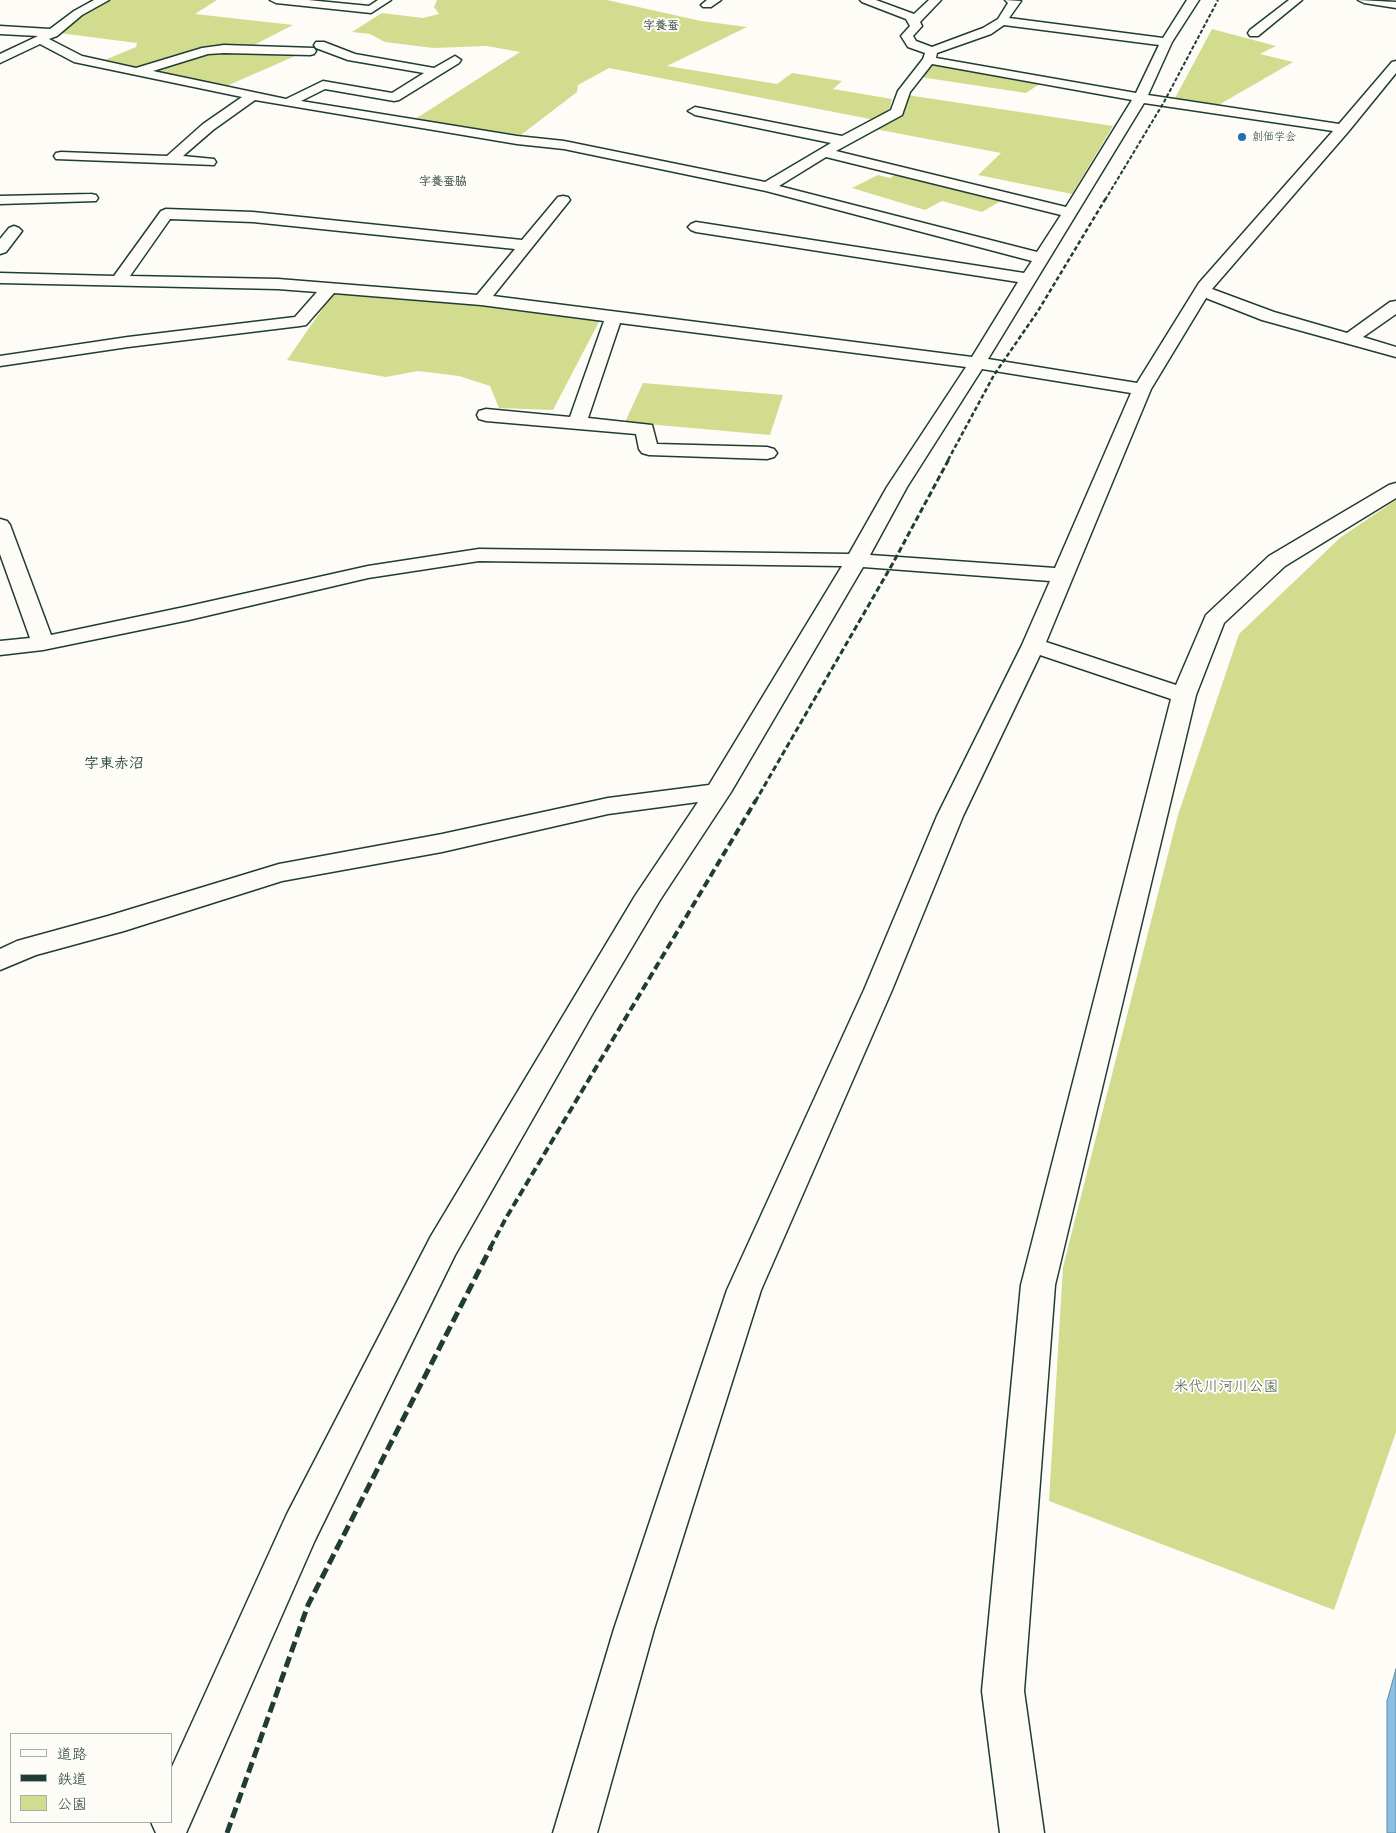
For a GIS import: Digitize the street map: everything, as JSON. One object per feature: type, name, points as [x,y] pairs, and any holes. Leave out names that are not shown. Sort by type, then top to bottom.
[{"type":"street","points":[[0,59],[41,40],[78,13],[103,0]]},
{"type":"street","points":[[276,0],[371,10],[385,0]]},
{"type":"street","points":[[866,0],[911,17],[916,26],[907,36],[912,44],[930,55],[1140,98],[1343,129]]},
{"type":"street","points":[[914,22],[935,0]]},
{"type":"street","points":[[767,187],[824,152],[897,112],[904,91],[930,55],[1002,22],[1016,1],[1011,0]]},
{"type":"street","points":[[172,1816],[301,1526],[443,1246],[582,1007],[649,896],[718,792],[856,560],[897,487],[977,363],[1140,98],[1166,42],[1193,0]]},
{"type":"street","points":[[1254,33],[1296,0]]},
{"type":"street","points":[[1364,0],[1396,5]]},
{"type":"street","points":[[1002,22],[1166,42]]},
{"type":"street","points":[[0,30],[53,33]]},
{"type":"street","points":[[41,40],[78,59],[253,96],[516,140],[564,145],[767,187],[1041,258]]},
{"type":"street","points":[[132,71],[157,67],[206,51],[224,49],[315,48],[352,58],[437,72]]},
{"type":"street","points":[[288,103],[323,85],[394,97],[455,60]]},
{"type":"street","points":[[575,1833],[634,1629],[744,1290],[878,990],[950,816],[1033,645],[1142,389],[1202,291],[1396,65]]},
{"type":"street","points":[[1378,87],[1396,91]]},
{"type":"street","points":[[170,160],[208,127],[253,96]]},
{"type":"street","points":[[695,111],[844,141]]},
{"type":"street","points":[[824,152],[1069,212]]},
{"type":"street","points":[[61,156],[209,162]]},
{"type":"street","points":[[0,200],[91,198]]},
{"type":"street","points":[[481,300],[563,200]]},
{"type":"street","points":[[119,280],[166,214],[253,217],[526,244]]},
{"type":"street","points":[[696,227],[1028,279]]},
{"type":"street","points":[[0,249],[14,231]]},
{"type":"street","points":[[0,278],[278,284],[481,300],[977,363],[1142,389]]},
{"type":"street","points":[[0,360],[300,321],[331,287]]},
{"type":"street","points":[[1202,291],[1268,316],[1396,352]]},
{"type":"street","points":[[1348,339],[1396,306]]},
{"type":"street","points":[[577,423],[613,318]]},
{"type":"street","points":[[486,415],[645,429],[649,448],[767,453]]},
{"type":"street","points":[[1022,1833],[1003,1691],[1038,1285],[1184,695],[1214,620],[1277,561],[1396,489]]},
{"type":"street","points":[[0,525],[43,643]]},
{"type":"street","points":[[0,648],[43,643],[189,613],[368,572],[479,555],[856,560],[1062,575]]},
{"type":"street","points":[[1033,645],[1184,695]]},
{"type":"street","points":[[0,960],[27,948],[114,924],[279,873],[442,844],[608,806],[718,792]]},
{"type":"green space","points":[[110,0],[217,0],[195,14],[293,25],[250,47],[216,47],[135,69],[102,61],[136,47],[137,43],[59,33],[84,14]]},
{"type":"green space","points":[[437,0],[607,0],[701,21],[747,27],[667,66],[777,84],[792,73],[842,81],[833,89],[892,99],[889,111],[875,120],[609,68],[578,85],[577,92],[517,138],[412,121],[520,52],[487,46],[433,48],[385,42],[370,34],[352,32],[382,13],[423,18],[439,14],[434,7]]},
{"type":"green space","points":[[1212,29],[1276,46],[1260,54],[1293,62],[1215,107],[1173,102]]},
{"type":"green space","points":[[221,52],[302,53],[222,88],[146,72],[167,68],[205,54]]},
{"type":"green space","points":[[932,63],[1041,83],[1026,93],[920,77]]},
{"type":"green space","points":[[907,95],[1113,126],[1072,194],[978,175],[1001,153],[875,129]]},
{"type":"green space","points":[[900,172],[1004,199],[982,212],[942,201],[925,210],[852,188],[878,175],[890,178]]},
{"type":"green space","points":[[334,292],[480,302],[600,320],[553,410],[499,408],[490,386],[459,376],[418,371],[386,377],[287,360]]},
{"type":"green space","points":[[643,383],[783,395],[770,435],[625,422]]},
{"type":"green space","name":"米代川河川公園","points":[[1396,500],[1396,1432],[1334,1610],[1049,1501],[1063,1267],[1178,815],[1239,634],[1341,537]]},
{"type":"water","points":[[1396,1669],[1396,1833],[1387,1833],[1387,1701]]},
{"type":"railway","points":[[1105,200],[1164,102],[1218,0]]},
{"type":"railway","points":[[948,460],[994,375],[1038,311],[1106,198]]},
{"type":"railway","points":[[755,802],[893,563],[949,459]]},
{"type":"railway","points":[[490,1248],[506,1218],[756,800]]},
{"type":"railway","points":[[227,1833],[308,1605],[491,1247]]},
{"type":"place","name":"創価学会","points":[[1242,137]]},
{"type":"district","name":"字養蚕","points":[[661,25]]},
{"type":"district","name":"字養蚕脇","points":[[443,181]]},
{"type":"district","name":"字東赤沼","points":[[114,763]]}]
